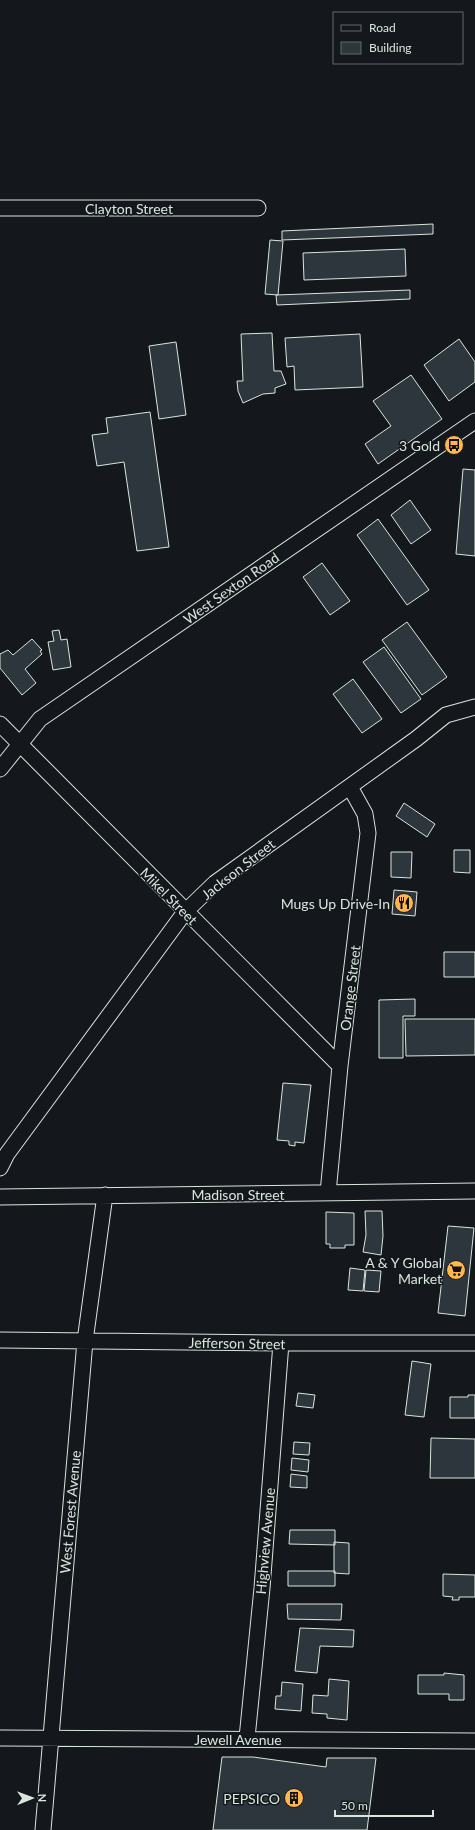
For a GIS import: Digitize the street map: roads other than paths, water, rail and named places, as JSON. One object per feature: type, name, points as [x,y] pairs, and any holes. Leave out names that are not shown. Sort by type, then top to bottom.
[{"type":"street","name":"Clayton Street","points":[[0,208],[258,208]]},
{"type":"street","name":"West Sexton Road","points":[[0,769],[40,719],[475,421]]},
{"type":"street","name":"Jackson Street","points":[[0,1168],[7,1154],[185,912],[215,884],[416,740],[446,715],[475,707]]},
{"type":"street","name":"Mikel Street","points":[[0,724],[185,912],[340,1066]]},
{"type":"street","name":"Orange Street","points":[[328,1193],[340,1066],[368,833],[365,814],[350,787]]},
{"type":"street","name":"Madison Street","points":[[0,1197],[475,1191]]},
{"type":"street","name":"West Forest Avenue","points":[[43,1830],[85,1341],[104,1195]]},
{"type":"street","name":"Jefferson Street","points":[[0,1340],[281,1343],[475,1343]]},
{"type":"street","name":"Highview Avenue","points":[[247,1738],[262,1588],[281,1343]]},
{"type":"street","name":"Jewell Avenue","points":[[0,1738],[247,1738],[475,1741]]},
{"type":"place","name":"3 Gold","points":[[454,445]]},
{"type":"place","name":"Mugs Up Drive-In","points":[[404,903]]},
{"type":"place","name":"A & Y Global Market","points":[[456,1270]]},
{"type":"place","name":"PEPSICO","points":[[294,1798]]}]
